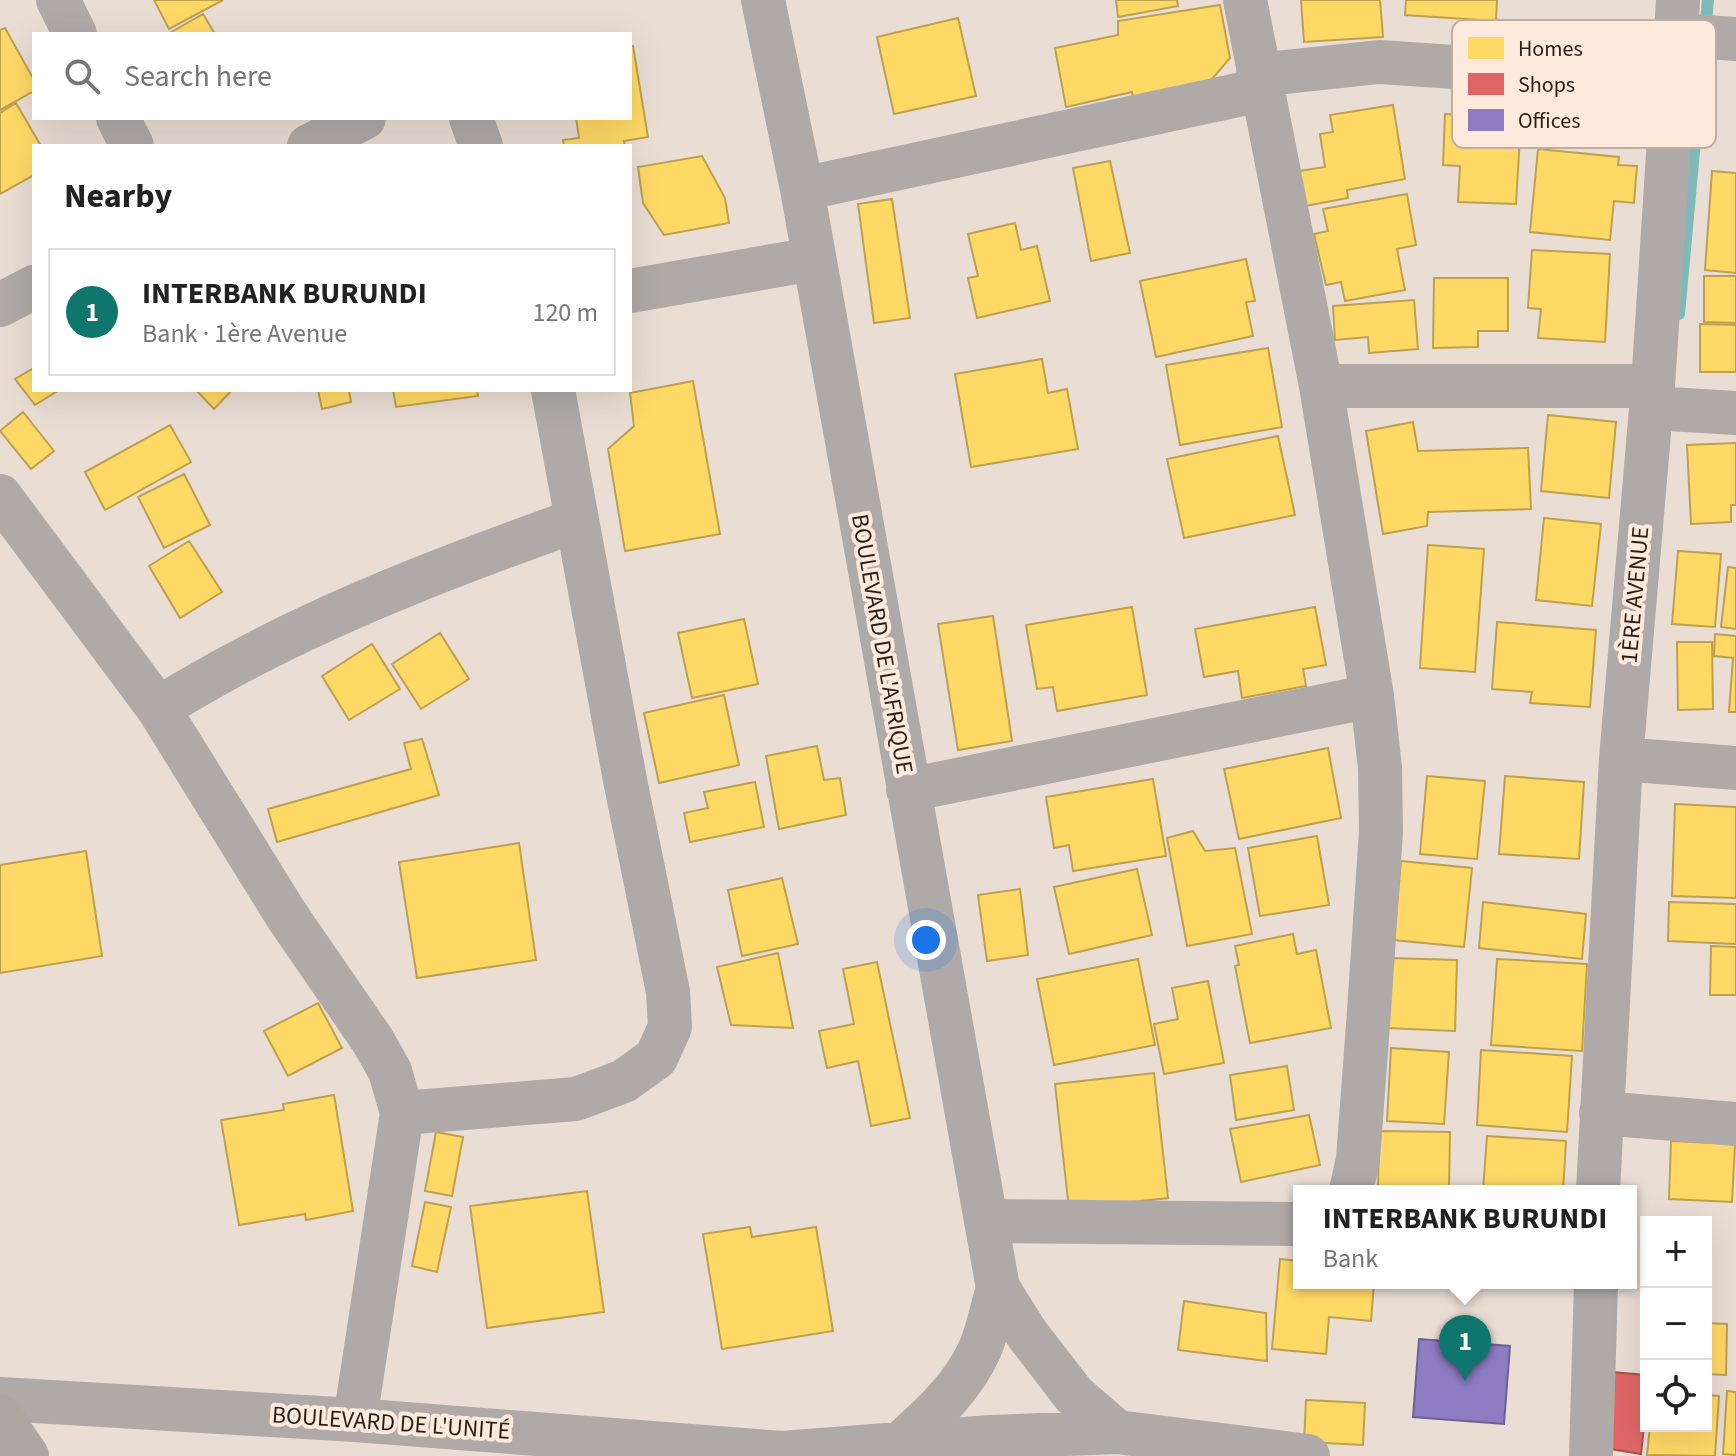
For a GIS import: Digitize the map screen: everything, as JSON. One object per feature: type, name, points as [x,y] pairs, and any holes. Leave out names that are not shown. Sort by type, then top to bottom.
[{"type":"highway","points":[[0,1416],[27,1456]]},
{"type":"street","points":[[58,0],[74,32]]},
{"type":"street","name":"BOULEVARD DE L'AFRIQUE","points":[[763,0],[802,189],[998,1288],[1027,1334],[1074,1395],[1117,1432]]},
{"type":"street","points":[[1245,0],[1321,386],[1372,696],[1380,768],[1381,831],[1358,1159],[1352,1185]]},
{"type":"street","points":[[1716,32],[1736,39]]},
{"type":"street","points":[[802,189],[1260,83],[1379,62],[1452,67]]},
{"type":"street","points":[[119,120],[131,144]]},
{"type":"street","points":[[313,144],[360,120]]},
{"type":"street","points":[[472,120],[480,144]]},
{"type":"street","name":"1ÈRE AVENUE","points":[[1598,1185],[1621,759],[1652,397],[1669,148]]},
{"type":"street","points":[[632,291],[813,259]]},
{"type":"street","points":[[0,305],[32,288]]},
{"type":"street","points":[[1321,386],[1652,397],[1736,413]]},
{"type":"street","points":[[402,1113],[576,1099],[624,1081],[656,1058],[670,1027],[668,992],[622,765],[553,392]]},
{"type":"street","points":[[0,496],[158,708],[287,916],[373,1041],[390,1071],[402,1113],[355,1420]]},
{"type":"street","points":[[158,708],[243,660],[316,624],[415,581],[577,520]]},
{"type":"street","points":[[908,790],[1372,696]]},
{"type":"street","points":[[1621,759],[1736,768]]},
{"type":"street","points":[[1601,1113],[1736,1124]]},
{"type":"street","points":[[986,1221],[1293,1224]]},
{"type":"street","name":"BOULEVARD DE L'AFRIQUE","points":[[899,1445],[944,1405],[963,1378],[980,1348],[998,1288]]},
{"type":"street","points":[[1591,1456],[1596,1289]]},
{"type":"street","name":"BOULEVARD DE L'UNITÉ","points":[[0,1399],[355,1420],[780,1454],[991,1437],[1117,1432],[1308,1456]]},
{"type":"building: Homes","points":[[154,0],[223,0],[169,29]]},
{"type":"building: Homes","points":[[1116,0],[1177,0],[1178,6],[1118,17]]},
{"type":"building: Homes","points":[[1301,0],[1380,0],[1383,37],[1304,42]]},
{"type":"building: Homes","points":[[1406,0],[1497,0],[1496,20],[1405,15]]},
{"type":"building: Homes","points":[[1220,5],[1230,58],[1206,86],[1133,102],[1132,92],[1066,107],[1055,48],[1118,35],[1118,21]]},
{"type":"building: Homes","points":[[203,14],[214,32],[172,32]]},
{"type":"building: Homes","points":[[958,18],[976,96],[894,114],[877,37]]},
{"type":"building: Homes","points":[[5,28],[32,76],[32,92],[0,110],[0,30]]},
{"type":"building: Homes","points":[[633,46],[648,137],[624,141],[625,144],[564,144],[563,140],[579,138],[576,120],[632,120]]},
{"type":"building: Homes","points":[[16,103],[40,144],[32,144],[32,176],[0,194],[0,113]]},
{"type":"building: Homes","points":[[1393,105],[1405,179],[1347,190],[1348,198],[1305,206],[1299,171],[1325,167],[1320,134],[1333,132],[1330,115]]},
{"type":"building: Homes","points":[[1445,114],[1452,114],[1452,148],[1519,148],[1516,204],[1458,202],[1460,166],[1443,165]]},
{"type":"building: Homes","points":[[1538,149],[1619,157],[1618,165],[1637,166],[1634,203],[1614,201],[1610,240],[1530,232]]},
{"type":"building: Homes","points":[[702,156],[725,198],[729,223],[664,235],[643,203],[638,167]]},
{"type":"building: Homes","points":[[1110,161],[1130,253],[1091,261],[1073,168]]},
{"type":"building: Homes","points":[[1712,171],[1736,173],[1736,273],[1705,270]]},
{"type":"building: Homes","points":[[1407,194],[1416,245],[1397,249],[1405,290],[1345,301],[1341,282],[1326,285],[1314,234],[1328,231],[1323,209]]},
{"type":"building: Homes","points":[[892,199],[910,318],[874,323],[858,204]]},
{"type":"building: Homes","points":[[1015,223],[1021,250],[1037,246],[1050,301],[977,318],[968,278],[978,276],[968,234]]},
{"type":"building: Homes","points":[[1532,250],[1610,254],[1605,342],[1538,338],[1541,309],[1528,308]]},
{"type":"building: Homes","points":[[1246,259],[1255,301],[1246,302],[1253,336],[1156,357],[1140,281]]},
{"type":"building: Homes","points":[[1704,276],[1736,276],[1736,323],[1704,322]]},
{"type":"building: Homes","points":[[1434,278],[1508,278],[1508,331],[1478,331],[1478,347],[1433,348]]},
{"type":"building: Homes","points":[[1414,300],[1418,349],[1369,353],[1368,337],[1335,340],[1333,306]]},
{"type":"building: Homes","points":[[1700,324],[1736,325],[1736,372],[1700,372]]},
{"type":"building: Homes","points":[[1268,348],[1282,427],[1180,445],[1166,365]]},
{"type":"building: Homes","points":[[1042,359],[1048,393],[1067,389],[1078,449],[971,467],[955,374]]},
{"type":"building: Homes","points":[[32,369],[32,392],[56,392],[35,405],[15,379]]},
{"type":"building: Homes","points":[[693,381],[720,534],[625,551],[608,449],[634,426],[630,393]]},
{"type":"building: Homes","points":[[198,392],[230,392],[214,409]]},
{"type":"building: Homes","points":[[318,392],[349,392],[351,402],[322,409]]},
{"type":"building: Homes","points":[[393,392],[477,392],[478,396],[396,407]]},
{"type":"building: Homes","points":[[23,412],[54,451],[31,469],[0,431]]},
{"type":"building: Homes","points":[[1548,415],[1616,422],[1609,498],[1541,491]]},
{"type":"building: Homes","points":[[1413,422],[1418,451],[1528,448],[1531,509],[1428,512],[1427,526],[1383,534],[1366,431]]},
{"type":"building: Homes","points":[[170,425],[191,462],[105,510],[85,472]]},
{"type":"building: Homes","points":[[1278,436],[1295,515],[1184,538],[1167,459]]},
{"type":"building: Homes","points":[[1736,443],[1736,505],[1731,505],[1731,522],[1691,524],[1687,445]]},
{"type":"building: Homes","points":[[184,474],[210,525],[164,548],[138,497]]},
{"type":"building: Homes","points":[[1544,518],[1601,524],[1592,606],[1536,600]]},
{"type":"building: Homes","points":[[189,541],[222,592],[180,618],[149,566]]},
{"type":"building: Homes","points":[[1428,545],[1484,549],[1475,672],[1420,668]]},
{"type":"building: Homes","points":[[1678,551],[1721,554],[1715,627],[1672,624]]},
{"type":"building: Homes","points":[[1728,567],[1736,568],[1736,629],[1721,627]]},
{"type":"building: Homes","points":[[1132,607],[1147,695],[1057,711],[1053,687],[1037,689],[1026,625]]},
{"type":"building: Homes","points":[[1315,607],[1326,665],[1303,669],[1306,686],[1242,698],[1238,671],[1204,677],[1195,629]]},
{"type":"building: Homes","points":[[993,616],[1012,741],[958,750],[938,624]]},
{"type":"building: Homes","points":[[744,619],[758,684],[692,698],[678,633]]},
{"type":"building: Homes","points":[[1497,622],[1596,630],[1590,707],[1530,703],[1532,692],[1492,689]]},
{"type":"building: Homes","points":[[440,633],[469,679],[421,709],[392,664]]},
{"type":"building: Homes","points":[[1715,634],[1736,636],[1736,712],[1729,712],[1733,658],[1714,656]]},
{"type":"building: Homes","points":[[1677,642],[1712,642],[1713,709],[1678,710]]},
{"type":"building: Homes","points":[[372,644],[400,689],[349,720],[322,676]]},
{"type":"building: Homes","points":[[724,695],[739,765],[659,783],[644,713]]},
{"type":"building: Homes","points":[[422,739],[439,795],[277,842],[268,809],[411,769],[404,743]]},
{"type":"building: Homes","points":[[817,746],[824,780],[840,778],[846,815],[779,829],[766,756]]},
{"type":"building: Homes","points":[[1328,748],[1341,818],[1239,839],[1224,769]]},
{"type":"building: Homes","points":[[1427,776],[1485,781],[1477,859],[1420,854]]},
{"type":"building: Homes","points":[[1505,776],[1584,782],[1579,859],[1499,854]]},
{"type":"building: Homes","points":[[1153,779],[1166,856],[1073,871],[1069,845],[1054,848],[1046,797]]},
{"type":"building: Homes","points":[[755,782],[764,827],[690,842],[684,813],[708,808],[704,792]]},
{"type":"building: Homes","points":[[1675,804],[1736,807],[1736,898],[1672,896]]},
{"type":"building: Homes","points":[[1193,831],[1205,851],[1235,848],[1252,934],[1187,946],[1167,838]]},
{"type":"building: Homes","points":[[1317,836],[1329,905],[1260,916],[1248,848]]},
{"type":"building: Homes","points":[[519,843],[536,960],[417,978],[399,862]]},
{"type":"building: Homes","points":[[86,851],[102,956],[0,973],[0,865]]},
{"type":"building: Homes","points":[[1401,861],[1472,868],[1464,947],[1394,940]]},
{"type":"building: Homes","points":[[1137,869],[1152,935],[1069,954],[1054,887]]},
{"type":"building: Homes","points":[[782,878],[798,944],[742,956],[728,890]]},
{"type":"building: Homes","points":[[1020,889],[1028,955],[987,961],[978,895]]},
{"type":"building: Homes","points":[[1483,902],[1586,914],[1582,959],[1479,948]]},
{"type":"building: Homes","points":[[1669,902],[1736,904],[1736,944],[1668,941]]},
{"type":"building: Homes","points":[[1293,934],[1297,954],[1316,950],[1331,1028],[1250,1043],[1235,966],[1239,965],[1235,946]]},
{"type":"building: Homes","points":[[1711,946],[1736,947],[1736,995],[1710,995]]},
{"type":"building: Homes","points":[[778,953],[793,1028],[731,1025],[717,967]]},
{"type":"building: Homes","points":[[1390,958],[1457,960],[1455,1031],[1387,1028]]},
{"type":"building: Homes","points":[[1138,959],[1155,1045],[1054,1065],[1037,979]]},
{"type":"building: Homes","points":[[1497,959],[1587,964],[1582,1051],[1491,1045]]},
{"type":"building: Homes","points":[[877,962],[910,1118],[871,1126],[858,1061],[827,1068],[819,1031],[854,1024],[843,969]]},
{"type":"building: Homes","points":[[1208,981],[1224,1063],[1164,1074],[1154,1024],[1178,1019],[1172,988]]},
{"type":"building: Homes","points":[[318,1003],[342,1048],[288,1076],[264,1031]]},
{"type":"building: Homes","points":[[1391,1048],[1449,1052],[1444,1124],[1387,1121]]},
{"type":"building: Homes","points":[[1481,1050],[1572,1056],[1567,1132],[1477,1125]]},
{"type":"building: Homes","points":[[1287,1066],[1294,1110],[1236,1120],[1230,1075]]},
{"type":"building: Homes","points":[[1154,1073],[1168,1198],[1069,1209],[1055,1084]]},
{"type":"building: Homes","points":[[334,1095],[353,1211],[306,1220],[305,1214],[239,1225],[221,1120],[284,1110],[283,1104]]},
{"type":"building: Homes","points":[[1309,1115],[1320,1165],[1241,1182],[1230,1129]]},
{"type":"building: Homes","points":[[1379,1131],[1450,1132],[1449,1185],[1378,1185]]},
{"type":"building: Homes","points":[[436,1132],[463,1137],[452,1196],[425,1191]]},
{"type":"building: Homes","points":[[1487,1136],[1566,1141],[1563,1185],[1483,1185]]},
{"type":"building: Homes","points":[[1671,1141],[1735,1144],[1732,1202],[1669,1199]]},
{"type":"building: Homes","points":[[587,1191],[604,1312],[487,1328],[470,1206]]},
{"type":"building: Homes","points":[[425,1202],[451,1207],[437,1272],[412,1266]]},
{"type":"building: Homes","points":[[750,1227],[752,1237],[816,1227],[833,1331],[722,1349],[703,1234]]},
{"type":"building: Homes","points":[[1280,1259],[1293,1260],[1293,1289],[1374,1289],[1371,1321],[1329,1317],[1326,1354],[1272,1349]]},
{"type":"building: Homes","points":[[1184,1301],[1266,1313],[1267,1361],[1178,1350]]},
{"type":"building: Homes","points":[[1712,1323],[1727,1324],[1726,1375],[1712,1374]]},
{"type":"building: Homes","points":[[1727,1391],[1736,1392],[1736,1455],[1723,1454]]},
{"type":"building: Homes","points":[[1712,1395],[1719,1396],[1715,1456],[1647,1455],[1649,1432],[1712,1432]]},
{"type":"building: Homes","points":[[1306,1400],[1365,1403],[1363,1445],[1304,1442]]},
{"type":"building: Shops","points":[[1612,1372],[1640,1374],[1640,1432],[1643,1432],[1641,1454],[1604,1448]]},
{"type":"building: Offices","points":[[1419,1339],[1510,1346],[1504,1424],[1413,1417]]},
{"type":"waterway","points":[[1706,20],[1708,0]]},
{"type":"waterway","points":[[1679,314],[1694,148]]},
{"type":"place","name":"INTERBANK BURUNDI","points":[[1465,1381]]}]
